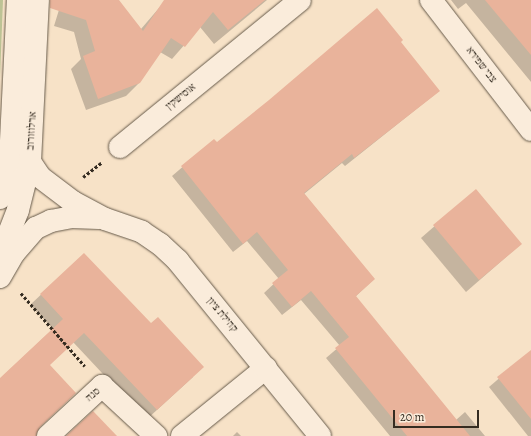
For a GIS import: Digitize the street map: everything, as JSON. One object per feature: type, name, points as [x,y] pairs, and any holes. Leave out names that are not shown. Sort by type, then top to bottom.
[{"type":"street","name":"ארלוזורוב","points":[[0,198],[10,161],[18,0]]},
{"type":"street","name":"ארלוזורוב","points":[[1,269],[30,162],[38,0]]},
{"type":"street","name":"אוסישקין","points":[[120,147],[300,0]]},
{"type":"street","name":"צבי שפירא","points":[[431,0],[531,130]]},
{"type":"street","name":"קהילת ציון","points":[[30,162],[40,177],[62,195],[104,219],[142,232],[160,244],[178,261],[320,436]]},
{"type":"street","name":"קהילת ציון","points":[[1,269],[36,228],[50,221],[71,217],[104,219]]},
{"type":"street","points":[[182,436],[266,368]]},
{"type":"street","name":"סנה","points":[[48,436],[102,386],[156,436]]},
{"type":"path","points":[[62,195],[120,147]]},
{"type":"path","points":[[1,269],[102,386]]},
{"type":"green space","points":[[0,0],[3,0],[0,78]]},
{"type":"building","points":[[50,0],[119,0],[143,31],[164,0],[265,0],[228,30],[213,12],[185,47],[171,38],[140,83],[98,99],[83,56],[95,51],[86,20],[50,8]]},
{"type":"building","points":[[485,0],[531,0],[531,55]]},
{"type":"building","points":[[377,8],[403,40],[401,42],[440,91],[354,158],[352,154],[304,193],[375,279],[356,296],[470,436],[407,436],[335,348],[349,337],[311,291],[292,307],[272,283],[288,270],[257,232],[243,244],[181,166],[214,139],[217,142]]},
{"type":"building","points":[[476,189],[522,244],[479,280],[433,225]]},
{"type":"building","points":[[84,253],[151,323],[158,317],[204,367],[157,410],[84,333],[50,365],[76,393],[40,427],[36,436],[0,436],[0,378],[63,319],[40,294]]},
{"type":"building","points":[[531,350],[531,419],[497,377]]},
{"type":"building","points":[[93,411],[117,436],[66,436]]}]
